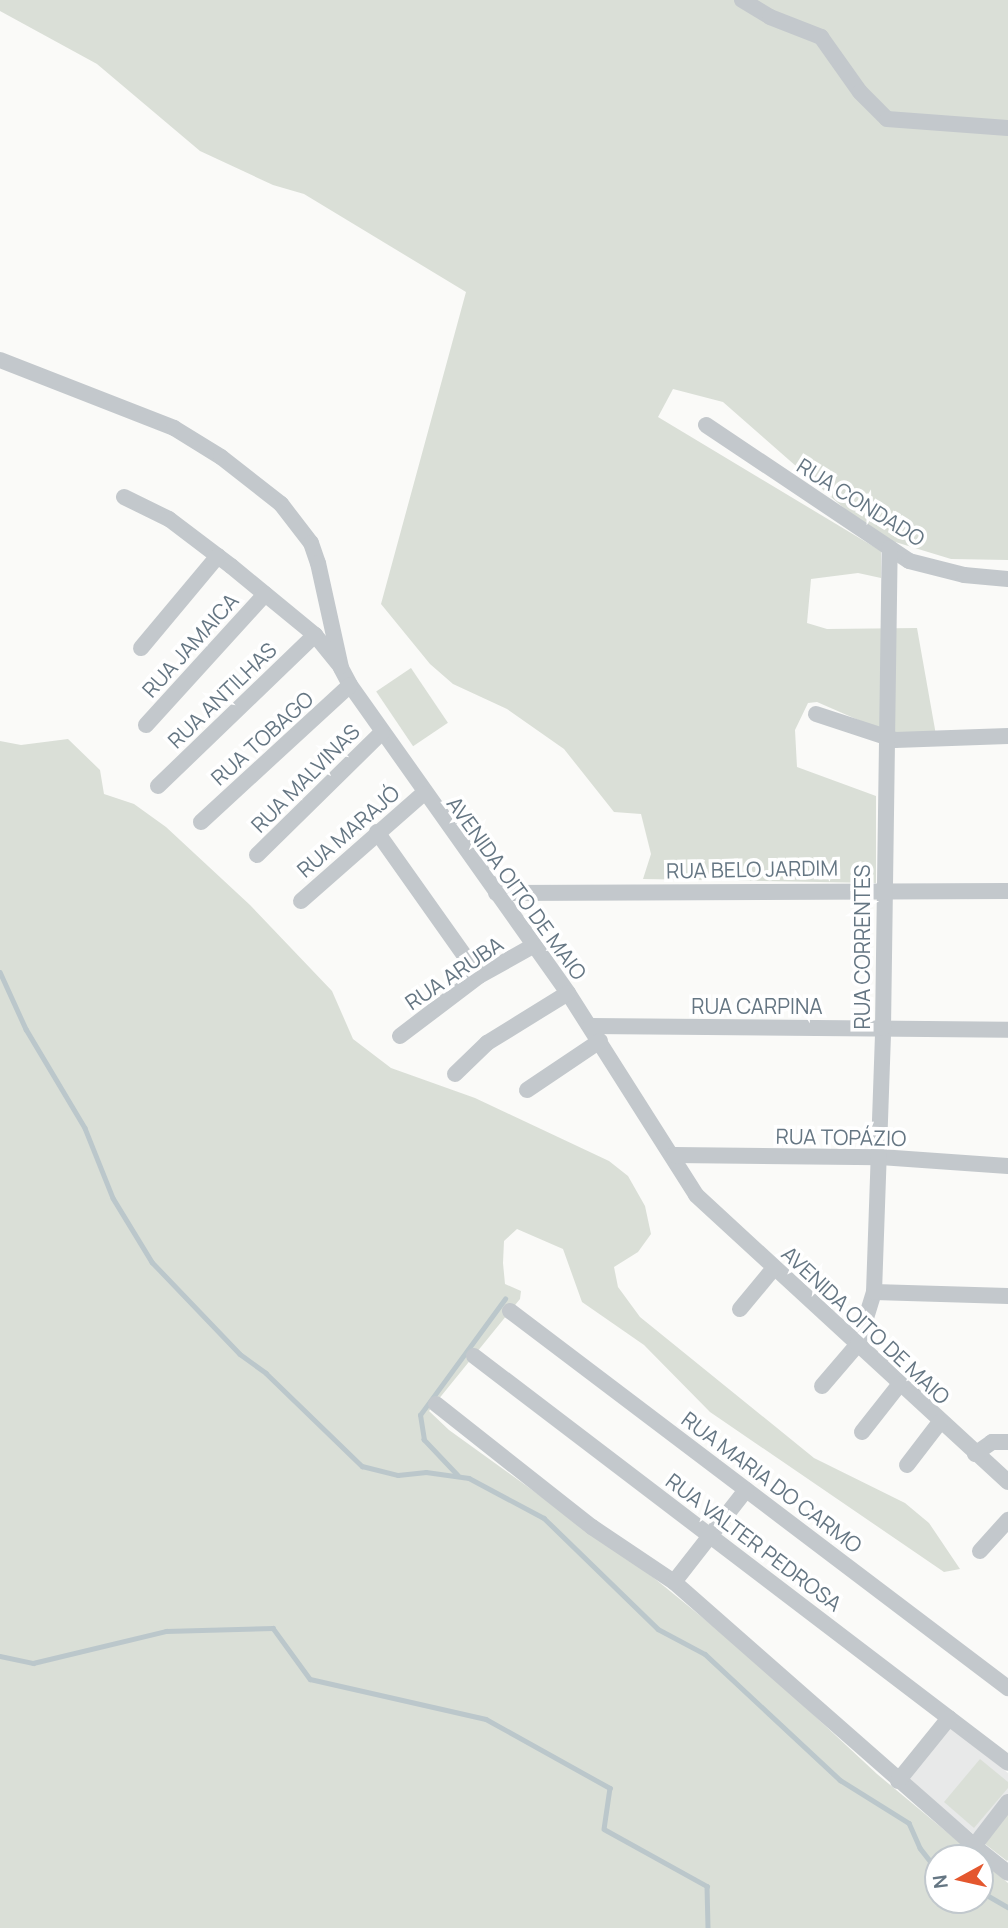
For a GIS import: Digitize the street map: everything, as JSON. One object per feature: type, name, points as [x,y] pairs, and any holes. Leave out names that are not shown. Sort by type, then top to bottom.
[{"type":"street","points":[[742,0],[770,18],[821,37],[860,92],[887,119],[1008,128]]},
{"type":"street","name":"AVENIDA OITO DE MAIO","points":[[0,360],[174,428],[274,497],[299,525],[314,553],[341,668],[351,685],[424,794],[568,993],[674,1155],[696,1195],[899,1385],[1008,1482]]},
{"type":"street","name":"RUA CONDADO","points":[[706,425],[890,548],[924,565],[1008,579]]},
{"type":"street","points":[[124,497],[169,519],[218,556],[315,635],[341,668]]},
{"type":"street","name":"RUA CORRENTES","points":[[858,1344],[874,1292],[880,1157],[884,737],[890,548]]},
{"type":"street","points":[[141,648],[218,556]]},
{"type":"street","name":"RUA JAMAICA","points":[[146,725],[265,594]]},
{"type":"street","name":"RUA ANTILHAS","points":[[158,786],[315,635]]},
{"type":"street","name":"RUA TOBAGO","points":[[201,822],[351,685]]},
{"type":"street","points":[[816,714],[895,740],[1008,736]]},
{"type":"street","name":"RUA MALVINAS","points":[[257,855],[382,732]]},
{"type":"street","name":"RUA MARAJÓ","points":[[301,901],[377,832],[424,794]]},
{"type":"street","points":[[377,832],[480,976]]},
{"type":"street","name":"RUA BELO JARDIM","points":[[496,893],[882,889],[1008,891]]},
{"type":"street","name":"RUA ARUBA","points":[[400,1036],[480,976],[533,946]]},
{"type":"street","points":[[454,1074],[487,1044],[568,993]]},
{"type":"street","name":"RUA CARPINA","points":[[590,1026],[1008,1030]]},
{"type":"street","points":[[527,1090],[600,1041]]},
{"type":"street","name":"RUA TOPÁZIO","points":[[674,1155],[880,1157],[1008,1166]]},
{"type":"street","points":[[740,1309],[774,1268]]},
{"type":"street","points":[[874,1292],[1008,1296]]},
{"type":"street","name":"RUA MARIA DO CARMO","points":[[510,1311],[1008,1688]]},
{"type":"street","points":[[822,1386],[858,1344]]},
{"type":"street","name":"RUA VALTER PEDROSA","points":[[474,1356],[1008,1763]]},
{"type":"street","points":[[862,1432],[899,1385]]},
{"type":"street","points":[[436,1404],[592,1527],[674,1582],[972,1844]]},
{"type":"street","points":[[907,1465],[940,1422]]},
{"type":"street","points":[[975,1454],[992,1442],[1008,1442]]},
{"type":"street","points":[[674,1582],[746,1490]]},
{"type":"street","points":[[980,1551],[1008,1520]]},
{"type":"street","points":[[898,1781],[949,1718]]},
{"type":"street","points":[[976,1844],[1008,1802]]},
{"type":"shaded area","points":[[0,0],[1008,0],[1008,560],[951,559],[892,541],[854,517],[723,402],[673,389],[658,417],[881,551],[881,578],[858,573],[811,579],[807,623],[827,629],[917,628],[936,735],[895,736],[817,702],[808,703],[795,730],[797,767],[876,796],[876,883],[643,879],[651,854],[641,814],[614,812],[564,749],[507,709],[453,684],[430,664],[381,604],[466,292],[304,194],[273,185],[200,151],[97,64],[0,11]]},
{"type":"shaded area","points":[[411,668],[448,723],[413,746],[376,691]]},
{"type":"shaded area","points":[[68,739],[100,770],[104,794],[134,804],[166,827],[250,905],[332,991],[353,1039],[391,1068],[475,1098],[609,1161],[628,1176],[645,1206],[651,1234],[638,1252],[614,1267],[618,1287],[640,1317],[814,1458],[905,1503],[929,1523],[960,1569],[944,1572],[710,1412],[644,1345],[582,1302],[563,1249],[517,1229],[504,1241],[503,1263],[505,1284],[521,1291],[520,1299],[429,1411],[449,1430],[654,1578],[757,1662],[877,1774],[961,1844],[924,1844],[924,1914],[994,1914],[994,1872],[1008,1883],[1008,1928],[0,1928],[0,741],[21,745]]},
{"type":"shaded area","points":[[949,1726],[1008,1773],[1008,1795],[977,1837],[906,1778]]},
{"type":"shaded area","points":[[980,1759],[1008,1782],[1008,1788],[974,1828],[944,1802]]},
{"type":"shaded area","points":[[1008,1813],[1008,1860],[994,1851],[994,1844],[985,1844]]},
{"type":"waterway","points":[[0,972],[26,1029],[85,1128],[113,1198],[152,1262],[240,1354],[266,1373],[362,1466],[398,1475],[426,1472],[469,1478],[544,1518],[658,1629],[705,1654],[840,1780],[909,1823],[924,1853]]},
{"type":"waterway","points":[[458,1476],[424,1440],[420,1415],[505,1299]]},
{"type":"waterway","points":[[0,1656],[33,1663],[166,1631],[273,1628],[310,1679],[486,1719],[610,1788],[604,1829],[707,1886],[708,1928]]},
{"type":"waterway","points":[[994,1899],[1008,1907]]}]
